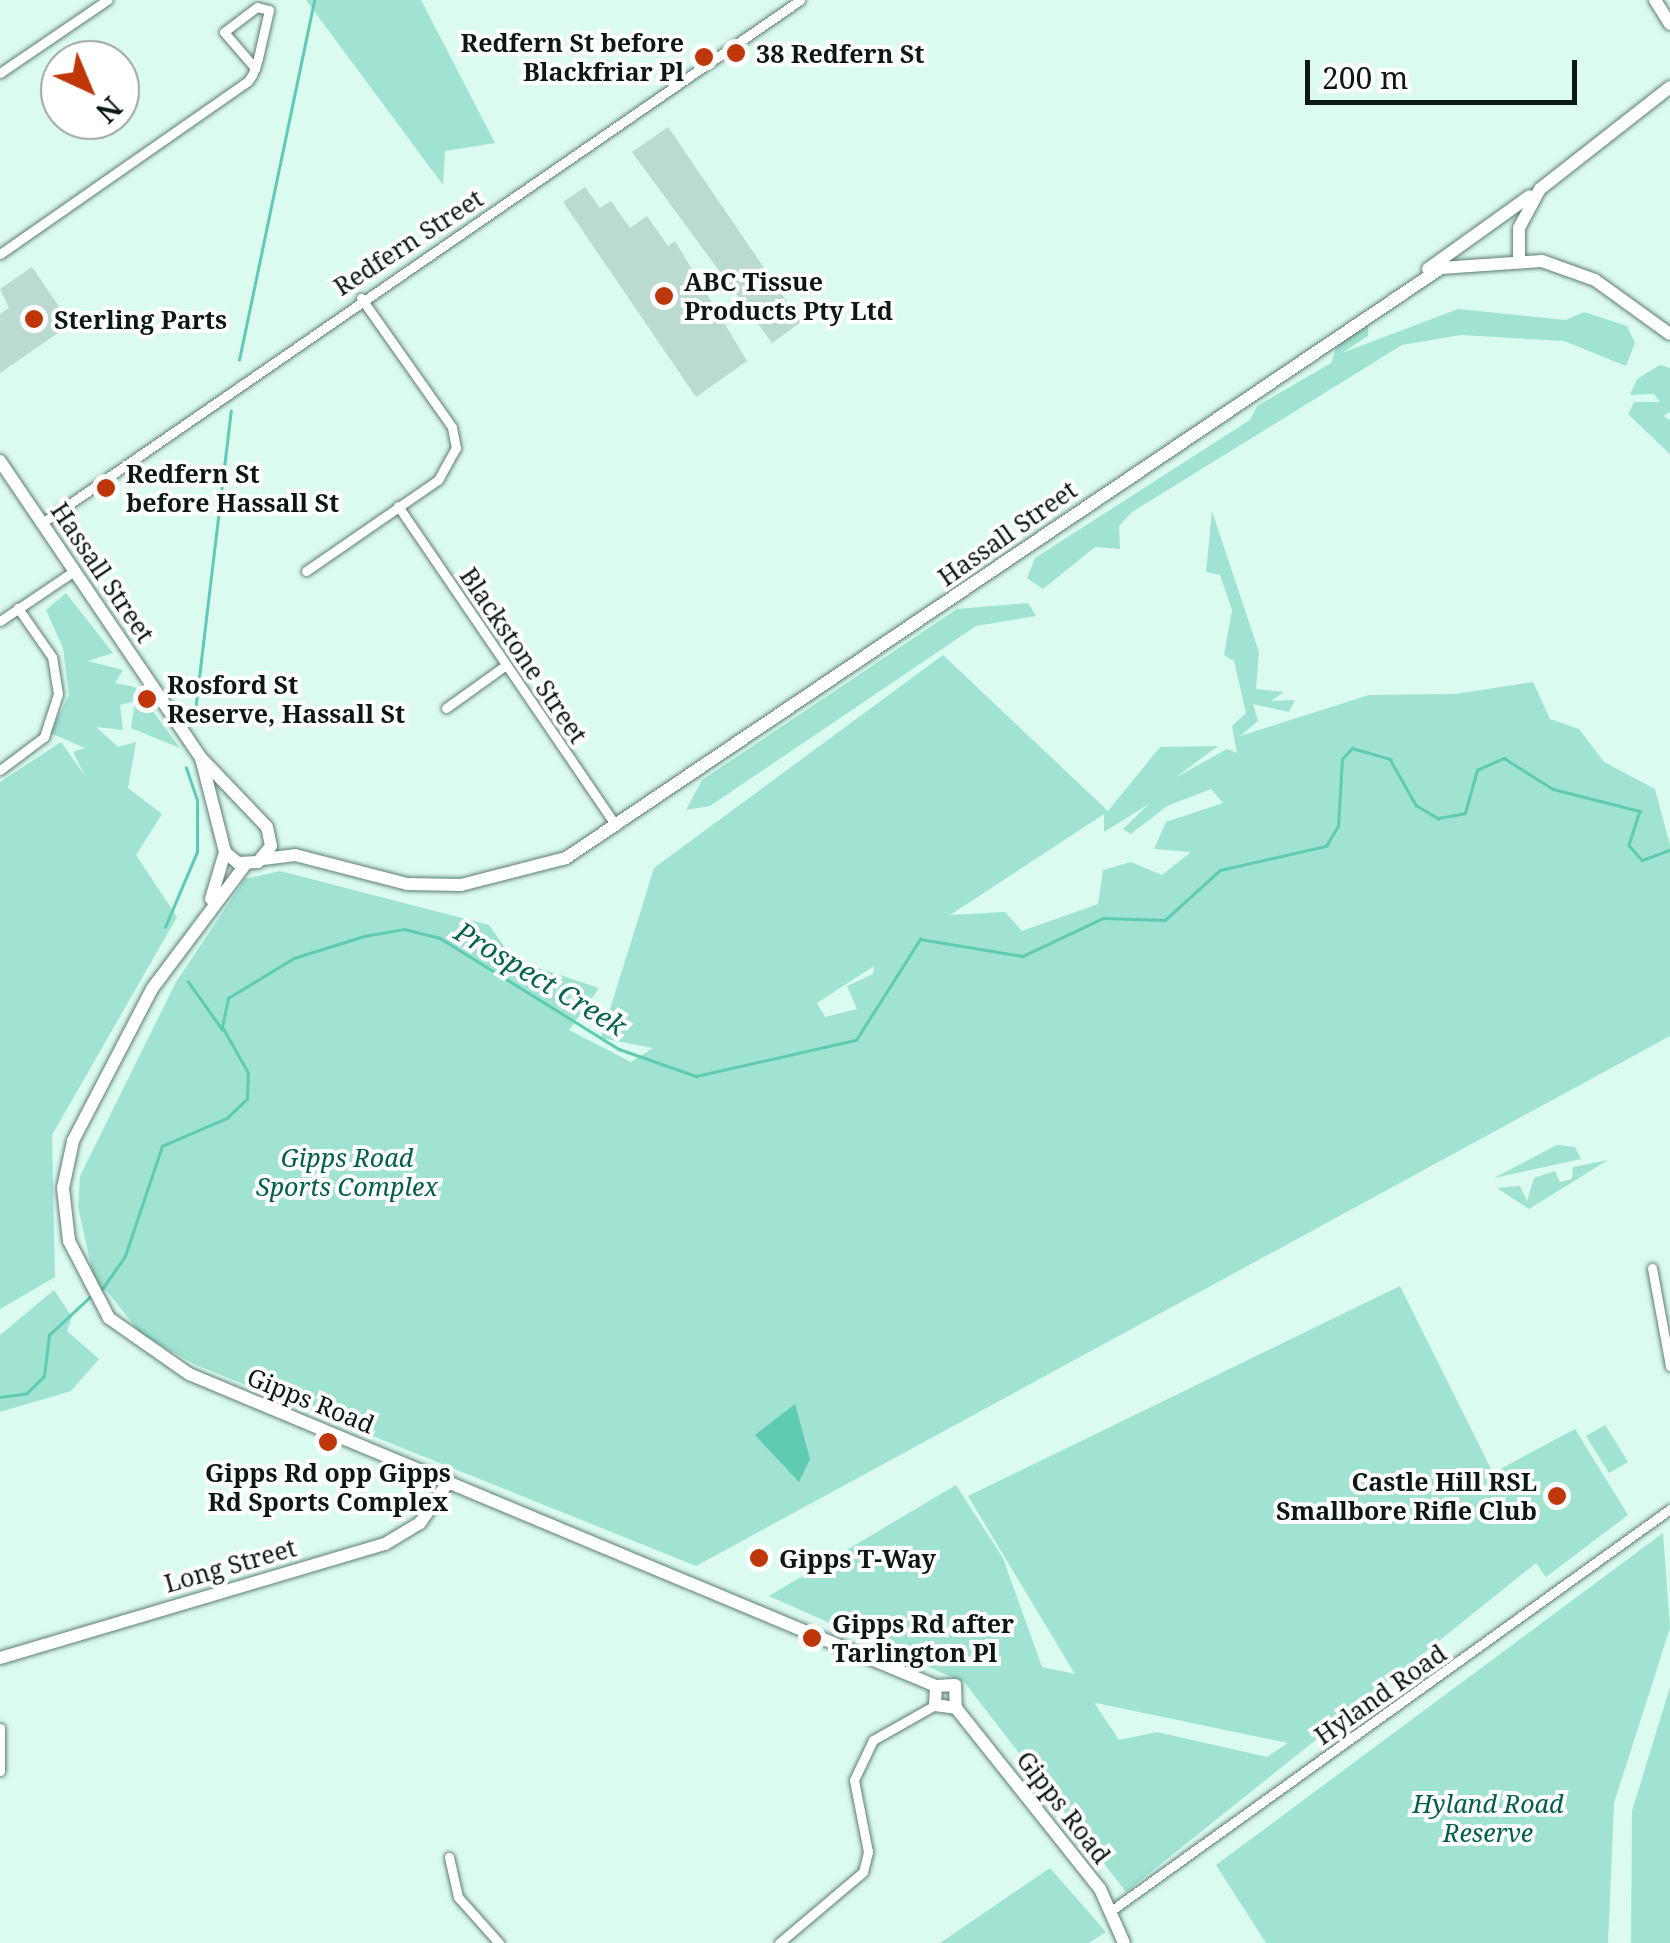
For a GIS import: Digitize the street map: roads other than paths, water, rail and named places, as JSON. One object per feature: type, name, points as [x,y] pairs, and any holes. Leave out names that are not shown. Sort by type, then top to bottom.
[{"type":"main road","points":[[1655,0],[1670,24]]},
{"type":"main road","points":[[1397,290],[1540,189],[1670,87]]},
{"type":"main road","points":[[1540,189],[1518,228],[1519,258],[1594,280],[1670,334]]},
{"type":"main road","name":"Hassall Street","points":[[263,858],[294,855],[407,884],[460,885],[566,858],[1397,290],[1441,268],[1519,258]]},
{"type":"main road","name":"Hassall Street","points":[[0,461],[201,758],[254,817]]},
{"type":"main road","name":"Hassall Street","points":[[201,758],[224,832]]},
{"type":"main road","points":[[254,817],[271,834],[263,858],[245,865],[225,852],[224,832],[236,819],[254,817]]},
{"type":"main road","name":"Hassall Street","points":[[271,834],[294,855]]},
{"type":"main road","name":"Gipps Road","points":[[210,901],[225,852]]},
{"type":"main road","name":"Gipps Road","points":[[245,865],[210,901],[136,1015],[73,1141],[64,1207],[85,1282],[101,1308],[174,1367],[702,1584],[936,1686],[955,1685],[956,1708],[1112,1910],[1124,1943]]},
{"type":"main road","name":"Long Street","points":[[0,1658],[385,1544],[420,1524],[449,1480]]},
{"type":"main road","points":[[936,1686],[935,1706],[956,1708]]},
{"type":"street","points":[[0,73],[108,0]]},
{"type":"street","name":"Redfern Street","points":[[42,523],[361,298],[567,168],[800,0]]},
{"type":"street","points":[[0,254],[230,97],[255,68],[269,10],[257,6],[224,32],[255,68]]},
{"type":"street","points":[[306,571],[446,472],[455,437],[361,298]]},
{"type":"street","name":"Blackstone Street","points":[[398,506],[616,827]]},
{"type":"street","points":[[0,621],[74,570]]},
{"type":"street","points":[[0,770],[44,737],[58,694],[52,657],[18,608]]},
{"type":"street","points":[[446,708],[506,665]]},
{"type":"street","points":[[1652,1268],[1670,1366]]},
{"type":"street","name":"Hyland Road","points":[[1112,1910],[1670,1510]]},
{"type":"street","points":[[779,1943],[862,1872],[868,1852],[854,1780],[873,1740],[935,1706]]},
{"type":"street","points":[[0,1728],[0,1771]]},
{"type":"street","points":[[448,1857],[458,1897],[499,1943]]},
{"type":"waterway","points":[[239,360],[314,0]]},
{"type":"waterway","points":[[195,711],[231,411]]},
{"type":"waterway","name":"Prospect Creek","points":[[100,1292],[125,1256],[162,1146],[227,1118],[247,1099],[248,1073],[222,1027],[228,998],[294,958],[364,936],[404,929],[440,938],[619,1049],[696,1076],[856,1040],[920,939],[1023,956],[1103,918],[1165,920],[1220,870],[1326,846],[1338,826],[1342,759],[1352,748],[1390,759],[1416,805],[1438,818],[1465,813],[1477,770],[1504,758],[1553,789],[1640,811],[1629,845],[1642,860],[1670,850]]},
{"type":"waterway","points":[[165,927],[197,852],[197,800],[186,768]]},
{"type":"waterway","points":[[188,981],[222,1029]]},
{"type":"waterway","name":"Prospect Creek","points":[[0,1397],[27,1393],[44,1376],[49,1335],[92,1295]]},
{"type":"place","name":"38 Redfern St","points":[[736,53]]},
{"type":"place","name":"Redfern St before Blackfriar Pl","points":[[704,57]]},
{"type":"place","name":"ABC Tissue Products Pty Ltd","points":[[664,296]]},
{"type":"place","name":"Sterling Parts","points":[[34,319]]},
{"type":"place","name":"Redfern St before Hassall St","points":[[106,488]]},
{"type":"place","name":"Rosford St Reserve, Hassall St","points":[[147,699]]},
{"type":"place","name":"Gipps Rd opp Gipps Rd Sports Complex","points":[[328,1442]]},
{"type":"place","name":"Castle Hill RSL Smallbore Rifle Club","points":[[1557,1496]]},
{"type":"place","name":"Gipps T-Way","points":[[759,1558]]},
{"type":"place","name":"Gipps Rd after Tarlington Pl","points":[[812,1638]]},
{"type":"park label","name":"Gipps Road Sports Complex","points":[[347,1172]]},
{"type":"park label","name":"Hyland Road Reserve","points":[[1488,1818]]}]
